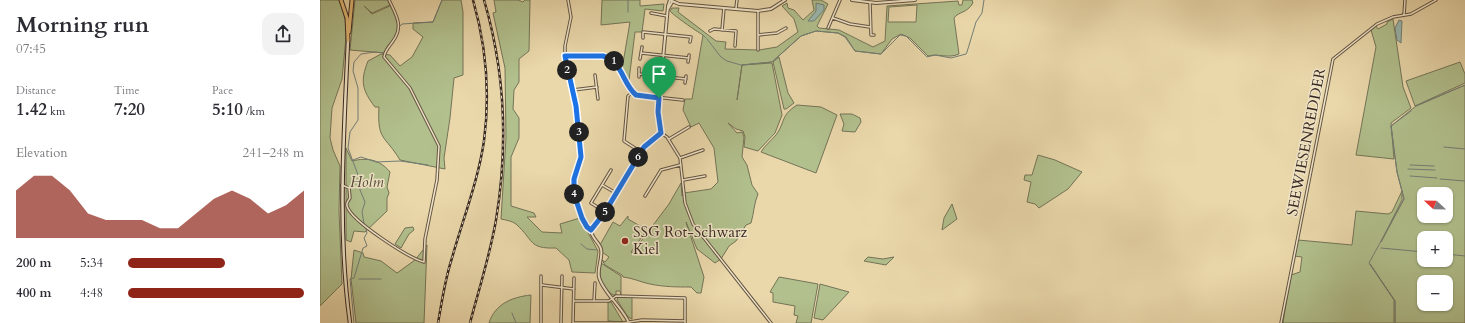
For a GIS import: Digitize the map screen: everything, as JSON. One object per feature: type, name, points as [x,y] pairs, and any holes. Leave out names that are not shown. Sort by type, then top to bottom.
[{"type":"main road","points":[[350,323],[344,260],[342,185],[348,40],[352,0]]},
{"type":"main road","points":[[342,1],[347,18],[348,40]]},
{"type":"street","points":[[342,185],[349,188],[350,198],[347,204],[357,221],[366,228],[424,262],[426,239],[437,180],[440,151],[410,88],[384,57],[386,49],[400,30],[398,19],[389,0]]},
{"type":"street","points":[[568,0],[571,17],[564,46],[572,90],[581,157],[573,187],[582,218],[587,227],[591,230],[591,234],[600,249],[599,277],[629,322]]},
{"type":"street","points":[[736,8],[737,0]]},
{"type":"street","points":[[771,323],[696,230],[687,210],[680,158],[669,139],[661,133],[658,112],[667,16],[671,1],[758,11],[771,9],[785,0]]},
{"type":"street","points":[[828,28],[840,0]]},
{"type":"street","points":[[852,0],[870,3],[915,0]]},
{"type":"street","points":[[1404,15],[1405,0]]},
{"type":"street","name":"SEEWIESENREDDER","points":[[1281,323],[1333,59],[1376,24],[1388,19],[1411,14],[1436,0]]},
{"type":"street","points":[[870,3],[872,25],[870,27],[871,35],[874,35]]},
{"type":"street","points":[[722,30],[724,7]]},
{"type":"street","points":[[758,11],[758,50]]},
{"type":"street","points":[[651,13],[667,16]]},
{"type":"street","points":[[833,18],[850,24],[870,27]]},
{"type":"street","points":[[735,46],[737,28]]},
{"type":"street","points":[[758,35],[772,34],[786,28]]},
{"type":"street","points":[[710,31],[713,29],[736,31]]},
{"type":"street","points":[[643,38],[643,32],[691,37],[690,42]]},
{"type":"street","points":[[640,59],[642,47]]},
{"type":"street","points":[[641,53],[689,58]]},
{"type":"street","points":[[688,62],[689,55]]},
{"type":"street","points":[[565,56],[603,56],[609,58],[619,67],[633,92],[640,96],[683,100]]},
{"type":"street","points":[[639,68],[639,76],[686,79]]},
{"type":"street","points":[[595,74],[598,99]]},
{"type":"street","points":[[685,83],[686,76]]},
{"type":"street","points":[[572,90],[597,87]]},
{"type":"street","points":[[633,92],[628,96],[624,141],[641,152]]},
{"type":"street","points":[[669,139],[690,127]]},
{"type":"street","points":[[591,230],[605,212],[646,145],[661,133]]},
{"type":"street","points":[[680,158],[703,150]]},
{"type":"street","points":[[645,196],[661,170],[681,165]]},
{"type":"street","points":[[605,212],[591,203],[611,170]]},
{"type":"street","points":[[683,180],[706,176]]},
{"type":"street","points":[[602,185],[616,194]]},
{"type":"street","points":[[541,276],[541,323]]},
{"type":"street","points":[[562,276],[562,323]]},
{"type":"street","points":[[574,278],[574,289],[574,301],[574,323],[614,323],[664,320],[685,322],[684,298],[616,296],[609,301],[574,301]]},
{"type":"street","points":[[594,283],[594,301]]},
{"type":"street","points":[[541,285],[574,289]]},
{"type":"green space","points":[[320,0],[340,0],[347,27],[342,79],[332,108],[330,138],[333,150],[340,166],[339,211],[342,284],[320,306]]},
{"type":"green space","points":[[355,0],[388,0],[390,5],[372,13],[364,6],[372,14],[392,5],[399,25],[394,41],[385,53],[350,50]]},
{"type":"green space","points":[[442,0],[461,0],[463,12],[463,75],[454,78],[444,158],[445,169],[400,160],[383,137],[379,126],[379,107],[375,107],[367,95],[363,80],[368,61],[381,54],[390,55],[400,66],[412,57],[423,37],[413,29],[413,23],[433,22]]},
{"type":"green space","points":[[494,0],[518,0],[523,2],[525,0],[530,0],[529,51],[519,59],[519,82],[514,90],[513,109],[519,118],[519,138],[511,157],[511,206],[534,213],[536,217],[527,217],[542,232],[562,233],[560,224],[580,218],[598,251],[595,273],[572,272],[569,260],[556,248],[540,247],[536,245],[516,224],[511,221],[501,219],[506,138],[505,68],[493,13],[496,12]]},
{"type":"green space","points":[[602,0],[640,0],[640,6],[664,4],[663,11],[645,9],[642,32],[635,32],[629,80],[622,69],[630,22],[601,25]]},
{"type":"green space","points":[[812,0],[821,0],[828,4],[817,26],[819,28],[839,30],[873,47],[885,41],[887,6],[958,1],[959,5],[962,5],[963,0],[972,0],[973,3],[968,9],[958,14],[954,18],[959,54],[947,56],[928,56],[910,38],[901,34],[892,39],[881,54],[855,51],[846,37],[838,33],[816,31],[801,36],[772,62],[742,65],[772,63],[782,115],[775,133],[758,151],[744,147],[745,137],[743,131],[736,129],[728,123],[737,133],[742,132],[744,137],[742,157],[747,165],[752,185],[758,194],[751,223],[746,225],[736,241],[729,246],[721,259],[715,263],[697,249],[686,222],[704,277],[701,293],[697,293],[691,287],[655,285],[623,277],[605,265],[602,260],[605,262],[609,257],[602,252],[600,245],[613,222],[620,226],[628,216],[628,219],[647,230],[631,252],[632,253],[669,204],[681,183],[682,196],[684,193],[711,189],[718,182],[714,148],[699,123],[691,127],[683,110],[685,99],[692,99],[703,35],[672,13],[670,11],[672,8],[679,8],[678,12],[716,41],[726,42],[725,49],[759,50],[777,47],[798,32],[794,19],[782,6],[787,3],[788,8],[794,10],[803,20],[814,10]],"holes":[[[917,5],[916,22],[888,22],[889,7]]]},
{"type":"green space","points":[[1393,19],[1403,87],[1411,108],[1391,123],[1394,159],[1356,155],[1376,47],[1371,30],[1376,26],[1378,29]]},
{"type":"green space","points":[[779,57],[788,93],[794,103],[786,109],[784,109],[773,62]]},
{"type":"green space","points":[[1460,62],[1465,74],[1465,83],[1415,106],[1406,81]]},
{"type":"green space","points":[[1465,85],[1465,323],[1395,323],[1395,301],[1370,264],[1394,300],[1394,323],[1284,323],[1291,275],[1300,272],[1302,257],[1294,256],[1298,240],[1352,245],[1356,211],[1388,214],[1392,212],[1402,191],[1397,172],[1391,126],[1416,106]],"holes":[[[1402,191],[1404,199],[1381,242],[1402,200]]]},
{"type":"green space","points":[[797,105],[821,107],[837,115],[816,173],[761,152],[776,135],[788,112]]},
{"type":"green space","points":[[840,114],[852,114],[860,118],[861,122],[855,132],[842,131],[844,124]]},
{"type":"green space","name":"Holm","points":[[346,148],[352,161],[363,159],[373,160],[378,162],[390,172],[387,187],[389,193],[387,198],[387,211],[365,232],[354,231],[351,242],[346,240]]},
{"type":"green space","points":[[1038,155],[1055,160],[1082,172],[1068,189],[1039,208],[1035,204],[1027,202],[1031,182],[1024,180],[1025,175],[1032,175]]},
{"type":"green space","points":[[952,204],[957,219],[942,230],[944,218]]},
{"type":"green space","points":[[413,227],[414,230],[409,234],[401,248],[395,244],[405,228]]},
{"type":"green space","points":[[427,245],[424,323],[356,323],[351,279],[354,250],[363,253],[364,257],[381,261],[397,273],[415,260]]},
{"type":"green space","points":[[868,257],[883,259],[894,257],[886,265],[864,261]]},
{"type":"green space","points":[[601,263],[621,276],[621,295],[620,291],[616,291],[616,295],[613,295],[603,285],[600,276]]},
{"type":"green space","points":[[779,277],[818,284],[811,323],[796,323],[798,316],[794,315],[795,306],[773,302],[773,293],[770,292]]},
{"type":"green space","points":[[820,284],[849,292],[823,320],[814,318]]},
{"type":"green space","points":[[531,295],[530,323],[489,323],[495,311],[500,306],[511,300]]},
{"type":"green space","points":[[618,297],[632,297],[632,319],[628,317],[617,300]]},
{"type":"green space","points":[[608,302],[611,302],[623,322],[608,321]]},
{"type":"water","points":[[816,3],[824,5],[824,10],[814,21],[808,21],[816,11]]},
{"type":"water","points":[[1399,20],[1402,21],[1401,43],[1397,40],[1395,28]]},
{"type":"waterway","points":[[400,26],[402,24],[433,22],[442,0]]},
{"type":"waterway","points":[[628,0],[628,12]]},
{"type":"waterway","points":[[707,39],[721,57],[727,61],[741,65],[772,62],[801,36],[816,31],[838,33],[845,37],[855,51],[881,54],[900,35],[906,36],[927,57],[935,55],[951,58],[966,54],[976,22],[982,13],[984,0]]},
{"type":"waterway","points":[[703,35],[706,38]]},
{"type":"waterway","points":[[364,224],[362,212],[365,202],[360,190],[361,183],[348,148],[350,132],[358,120],[358,88],[353,71],[354,62],[361,54],[375,52],[384,53]]},
{"type":"waterway","points":[[1416,106],[1465,85]]},
{"type":"waterway","points":[[1395,323],[1395,301],[1369,263],[1404,199],[1397,172],[1391,126],[1411,111]]},
{"type":"waterway","points":[[1444,147],[1465,149]]},
{"type":"waterway","points":[[353,160],[361,157],[376,162],[400,161],[428,165]]},
{"type":"waterway","points":[[1410,165],[1434,166]]},
{"type":"waterway","points":[[1408,169],[1435,170]]},
{"type":"waterway","points":[[1410,176],[1437,178]]},
{"type":"waterway","points":[[1440,179],[1465,181]]},
{"type":"waterway","points":[[354,323],[350,279],[354,278],[363,248],[367,246],[364,238],[367,233],[366,229]]},
{"type":"waterway","points":[[581,244],[587,249],[597,250]]},
{"type":"waterway","points":[[1381,248],[1417,251]]},
{"type":"waterway","points":[[1453,255],[1465,256]]},
{"type":"waterway","points":[[359,279],[381,279]]},
{"type":"waterway","points":[[512,313],[516,323]]},
{"type":"railway","points":[[438,323],[447,274],[474,185],[484,141],[486,124],[486,70],[481,35],[473,0]]},
{"type":"railway","points":[[470,323],[494,233],[502,165],[503,137],[500,82],[491,27],[484,0]]},
{"type":"place","name":"SSG Rot-Schwarz Kiel","points":[[625,241]]},
{"type":"route","points":[[565,56],[603,56],[609,58],[619,67],[636,95],[659,98],[658,112],[662,131],[660,135],[644,147],[605,212],[591,230],[587,227],[582,218],[574,194],[574,179],[581,157],[576,106],[565,56]]}]
